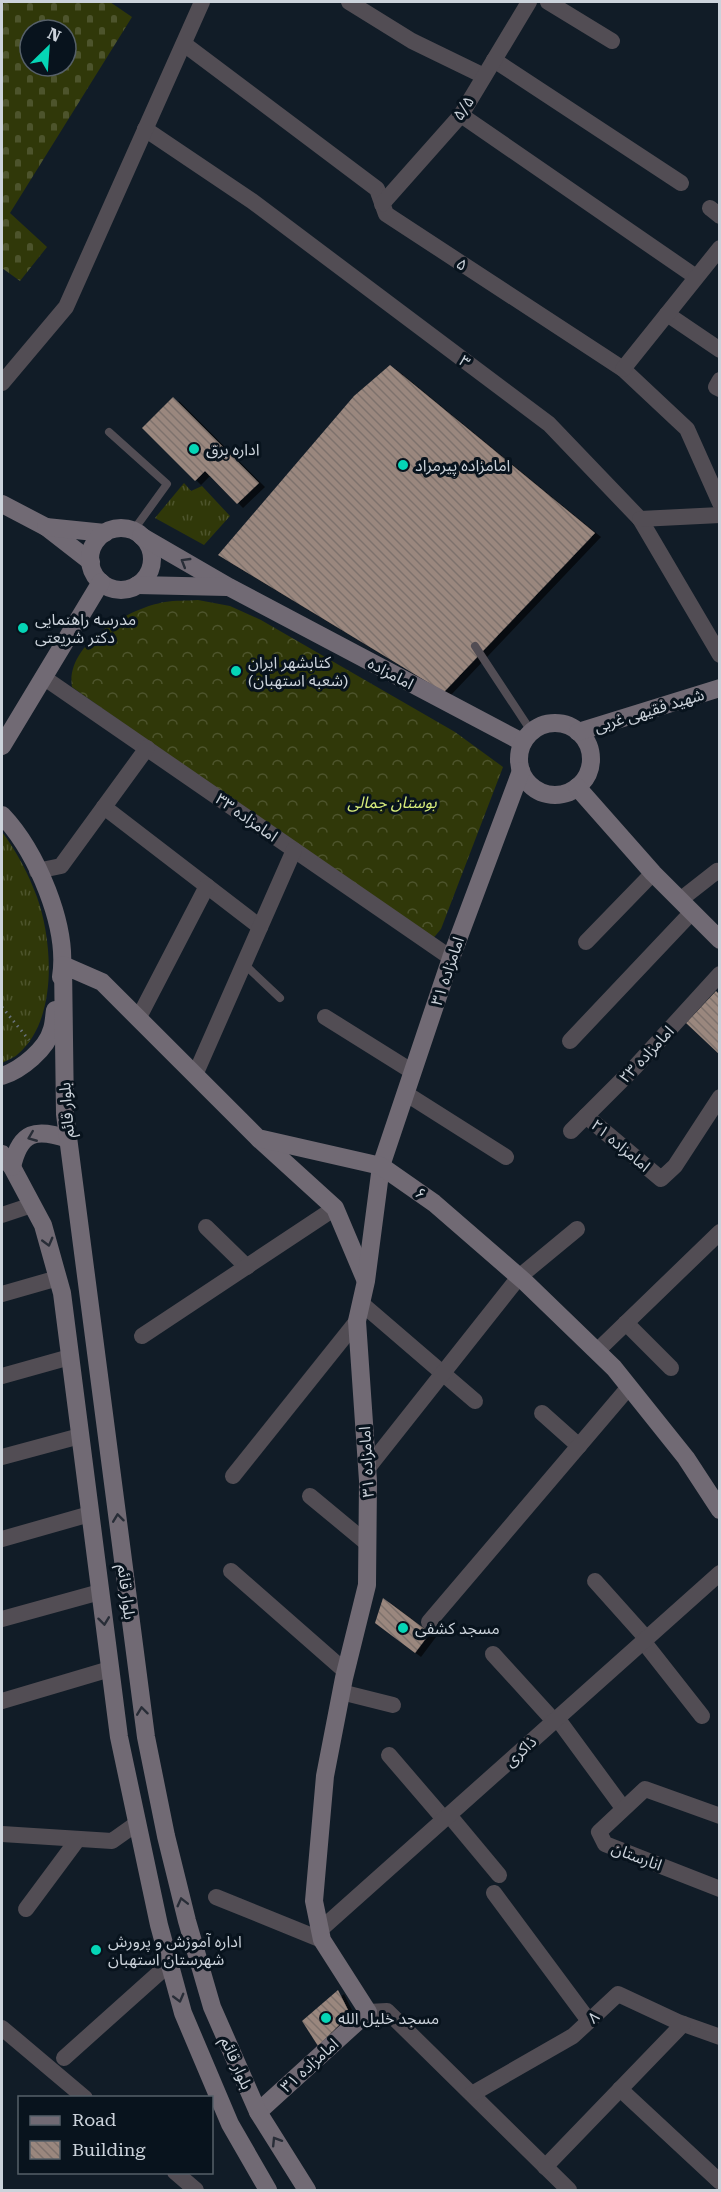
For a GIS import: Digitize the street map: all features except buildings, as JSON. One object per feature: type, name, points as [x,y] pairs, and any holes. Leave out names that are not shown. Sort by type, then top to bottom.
[{"type":"main road","points":[[2,504],[46,527],[91,562]]},
{"type":"main road","points":[[46,527],[105,532]]},
{"type":"main road","points":[[137,585],[150,571],[151,552],[137,533],[114,529],[105,532],[92,547],[91,562],[94,575],[101,582],[118,590],[137,585],[229,587]]},
{"type":"main road","name":"امامزاده","points":[[137,533],[229,587],[526,737]]},
{"type":"main road","points":[[2,746],[7,724],[44,677],[101,582]]},
{"type":"main road","name":"شهید فقیهی غربی","points":[[578,732],[720,688]]},
{"type":"main road","points":[[549,723],[570,726],[578,732],[589,749],[591,759],[589,770],[577,787],[556,795],[535,789],[526,781],[518,756],[526,737],[549,723]]},
{"type":"main road","name":"امامزاده ۳۱","points":[[258,2112],[368,2012],[321,1935],[314,1902],[325,1776],[345,1671],[368,1585],[367,1469],[357,1321],[366,1281],[381,1166],[451,958],[521,771]]},
{"type":"main road","points":[[577,787],[653,873],[720,940]]},
{"type":"main road","points":[[2,815],[11,825],[48,892],[59,931],[63,964],[52,1031],[40,1049],[15,1072],[2,1076]]},
{"type":"main road","points":[[63,964],[102,982],[258,1138],[335,1208],[366,1281]]},
{"type":"main road","name":"بلوار قائم","points":[[63,964],[64,1114],[148,1748],[187,1922],[212,2007],[258,2112],[308,2190]]},
{"type":"main road","points":[[7,1160],[23,1139],[34,1134],[46,1133],[68,1139]]},
{"type":"main road","name":"۶","points":[[258,1138],[381,1166],[435,1203],[519,1277],[614,1368],[686,1458],[720,1510]]},
{"type":"main road","name":"بلوار قائم","points":[[7,1160],[43,1225],[62,1293],[119,1737],[136,1824],[169,1964],[183,2013],[230,2124],[268,2190]]},
{"type":"street","points":[[2,383],[66,307],[202,2]]},
{"type":"street","points":[[349,2],[412,40],[484,76]]},
{"type":"street","name":"۵/۵","points":[[382,204],[461,115],[529,2]]},
{"type":"street","points":[[548,2],[612,41]]},
{"type":"street","name":"۵","points":[[184,44],[377,189],[386,214],[623,369],[687,429],[720,502]]},
{"type":"street","points":[[494,60],[681,183]]},
{"type":"street","points":[[461,115],[696,277]]},
{"type":"street","name":"۳","points":[[146,129],[252,201],[549,424],[640,519],[720,655]]},
{"type":"street","points":[[623,369],[720,249]]},
{"type":"street","points":[[667,314],[720,350]]},
{"type":"street","points":[[720,380],[716,387],[720,389]]},
{"type":"street","points":[[640,519],[720,515]]},
{"type":"street","name":"امامزاده ۳۳","points":[[44,677],[451,958]]},
{"type":"street","points":[[37,871],[62,866],[147,748]]},
{"type":"street","points":[[104,807],[260,927]]},
{"type":"street","points":[[195,1075],[294,850]]},
{"type":"street","points":[[570,1041],[717,871],[720,873]]},
{"type":"street","points":[[586,942],[653,873]]},
{"type":"street","points":[[138,1019],[207,886]]},
{"type":"street","name":"امامزاده ۲۳","points":[[571,1131],[635,1067],[720,974]]},
{"type":"street","points":[[325,1017],[413,1071]]},
{"type":"street","points":[[405,1093],[506,1156]]},
{"type":"street","name":"امامزاده ۲۱","points":[[586,1116],[661,1179],[675,1166],[720,1097]]},
{"type":"street","points":[[2,1215],[32,1205]]},
{"type":"street","points":[[142,1336],[335,1208]]},
{"type":"street","points":[[206,1227],[246,1267]]},
{"type":"street","points":[[367,1469],[519,1277],[577,1229]]},
{"type":"street","points":[[597,1351],[717,1239]]},
{"type":"street","points":[[2,1294],[58,1278]]},
{"type":"street","points":[[361,1303],[475,1401]]},
{"type":"street","points":[[233,1476],[357,1321]]},
{"type":"street","points":[[626,1323],[670,1368]]},
{"type":"street","points":[[2,1376],[70,1357]]},
{"type":"street","points":[[429,1622],[629,1387]]},
{"type":"street","points":[[542,1413],[579,1446]]},
{"type":"street","points":[[2,1457],[80,1436]]},
{"type":"street","points":[[310,1496],[368,1544]]},
{"type":"street","points":[[2,1539],[90,1514]]},
{"type":"street","points":[[231,1571],[345,1671]]},
{"type":"street","name":"ذاکری","points":[[321,1935],[446,1817],[720,1573]]},
{"type":"street","points":[[595,1581],[645,1639],[702,1716]]},
{"type":"street","points":[[2,1619],[100,1592]]},
{"type":"street","points":[[493,1654],[555,1719],[626,1806],[645,1790],[720,1816]]},
{"type":"street","points":[[2,1701],[110,1669]]},
{"type":"street","points":[[341,1692],[393,1705]]},
{"type":"street","points":[[388,1755],[499,1875]]},
{"type":"street","name":"انارستان","points":[[626,1806],[599,1832],[605,1844],[720,1889]]},
{"type":"street","points":[[2,1834],[112,1841],[136,1824]]},
{"type":"street","points":[[26,1909],[78,1839]]},
{"type":"street","points":[[494,1893],[590,2021]]},
{"type":"street","points":[[216,1897],[321,1935]]},
{"type":"street","points":[[64,2058],[169,1964]]},
{"type":"street","name":"۸","points":[[472,2094],[573,2036],[618,1994],[683,2024],[720,2037]]},
{"type":"street","points":[[368,2012],[387,2011],[569,2190]]},
{"type":"street","points":[[545,2167],[683,2024]]},
{"type":"street","points":[[2,2028],[84,2096]]},
{"type":"street","points":[[620,2089],[720,2182]]},
{"type":"street","points":[[177,2174],[196,2190]]},
{"type":"lane","points":[[110,432],[167,484],[137,533]]},
{"type":"lane","points":[[475,646],[526,737]]},
{"type":"lane","points":[[244,964],[280,998]]},
{"type":"path","points":[[2,1007],[30,1041],[40,1049]]},
{"type":"green space","points":[[2,2],[110,2],[132,17],[10,213],[47,247],[20,281],[2,268]]},
{"type":"green space","points":[[184,483],[191,491],[202,486],[230,516],[204,545],[155,518]]},
{"type":"green space","name":"بوستان جمالی","points":[[198,600],[230,606],[261,620],[455,732],[503,767],[441,929],[431,941],[72,687],[73,671],[79,656],[102,631],[118,620],[150,606],[169,601]]},
{"type":"green space","points":[[2,832],[22,863],[37,897],[49,957],[46,1001],[40,1021],[31,1039],[18,1054],[2,1063]]},
{"type":"place","name":"اداره برق","points":[[194,449]]},
{"type":"place","name":"امامزاده پیرمراد","points":[[403,465]]},
{"type":"place","name":"مدرسه راهنمایی دکتر شریعتی","points":[[23,628]]},
{"type":"place","name":"کتابشهر ایران (شعبه استهبان)","points":[[236,671]]},
{"type":"place","name":"مسجد کشفی","points":[[403,1628]]},
{"type":"place","name":"اداره آموزش و پرورش شهرستان استهبان","points":[[96,1950]]},
{"type":"place","name":"مسجد خلیل الله","points":[[326,2018]]}]
